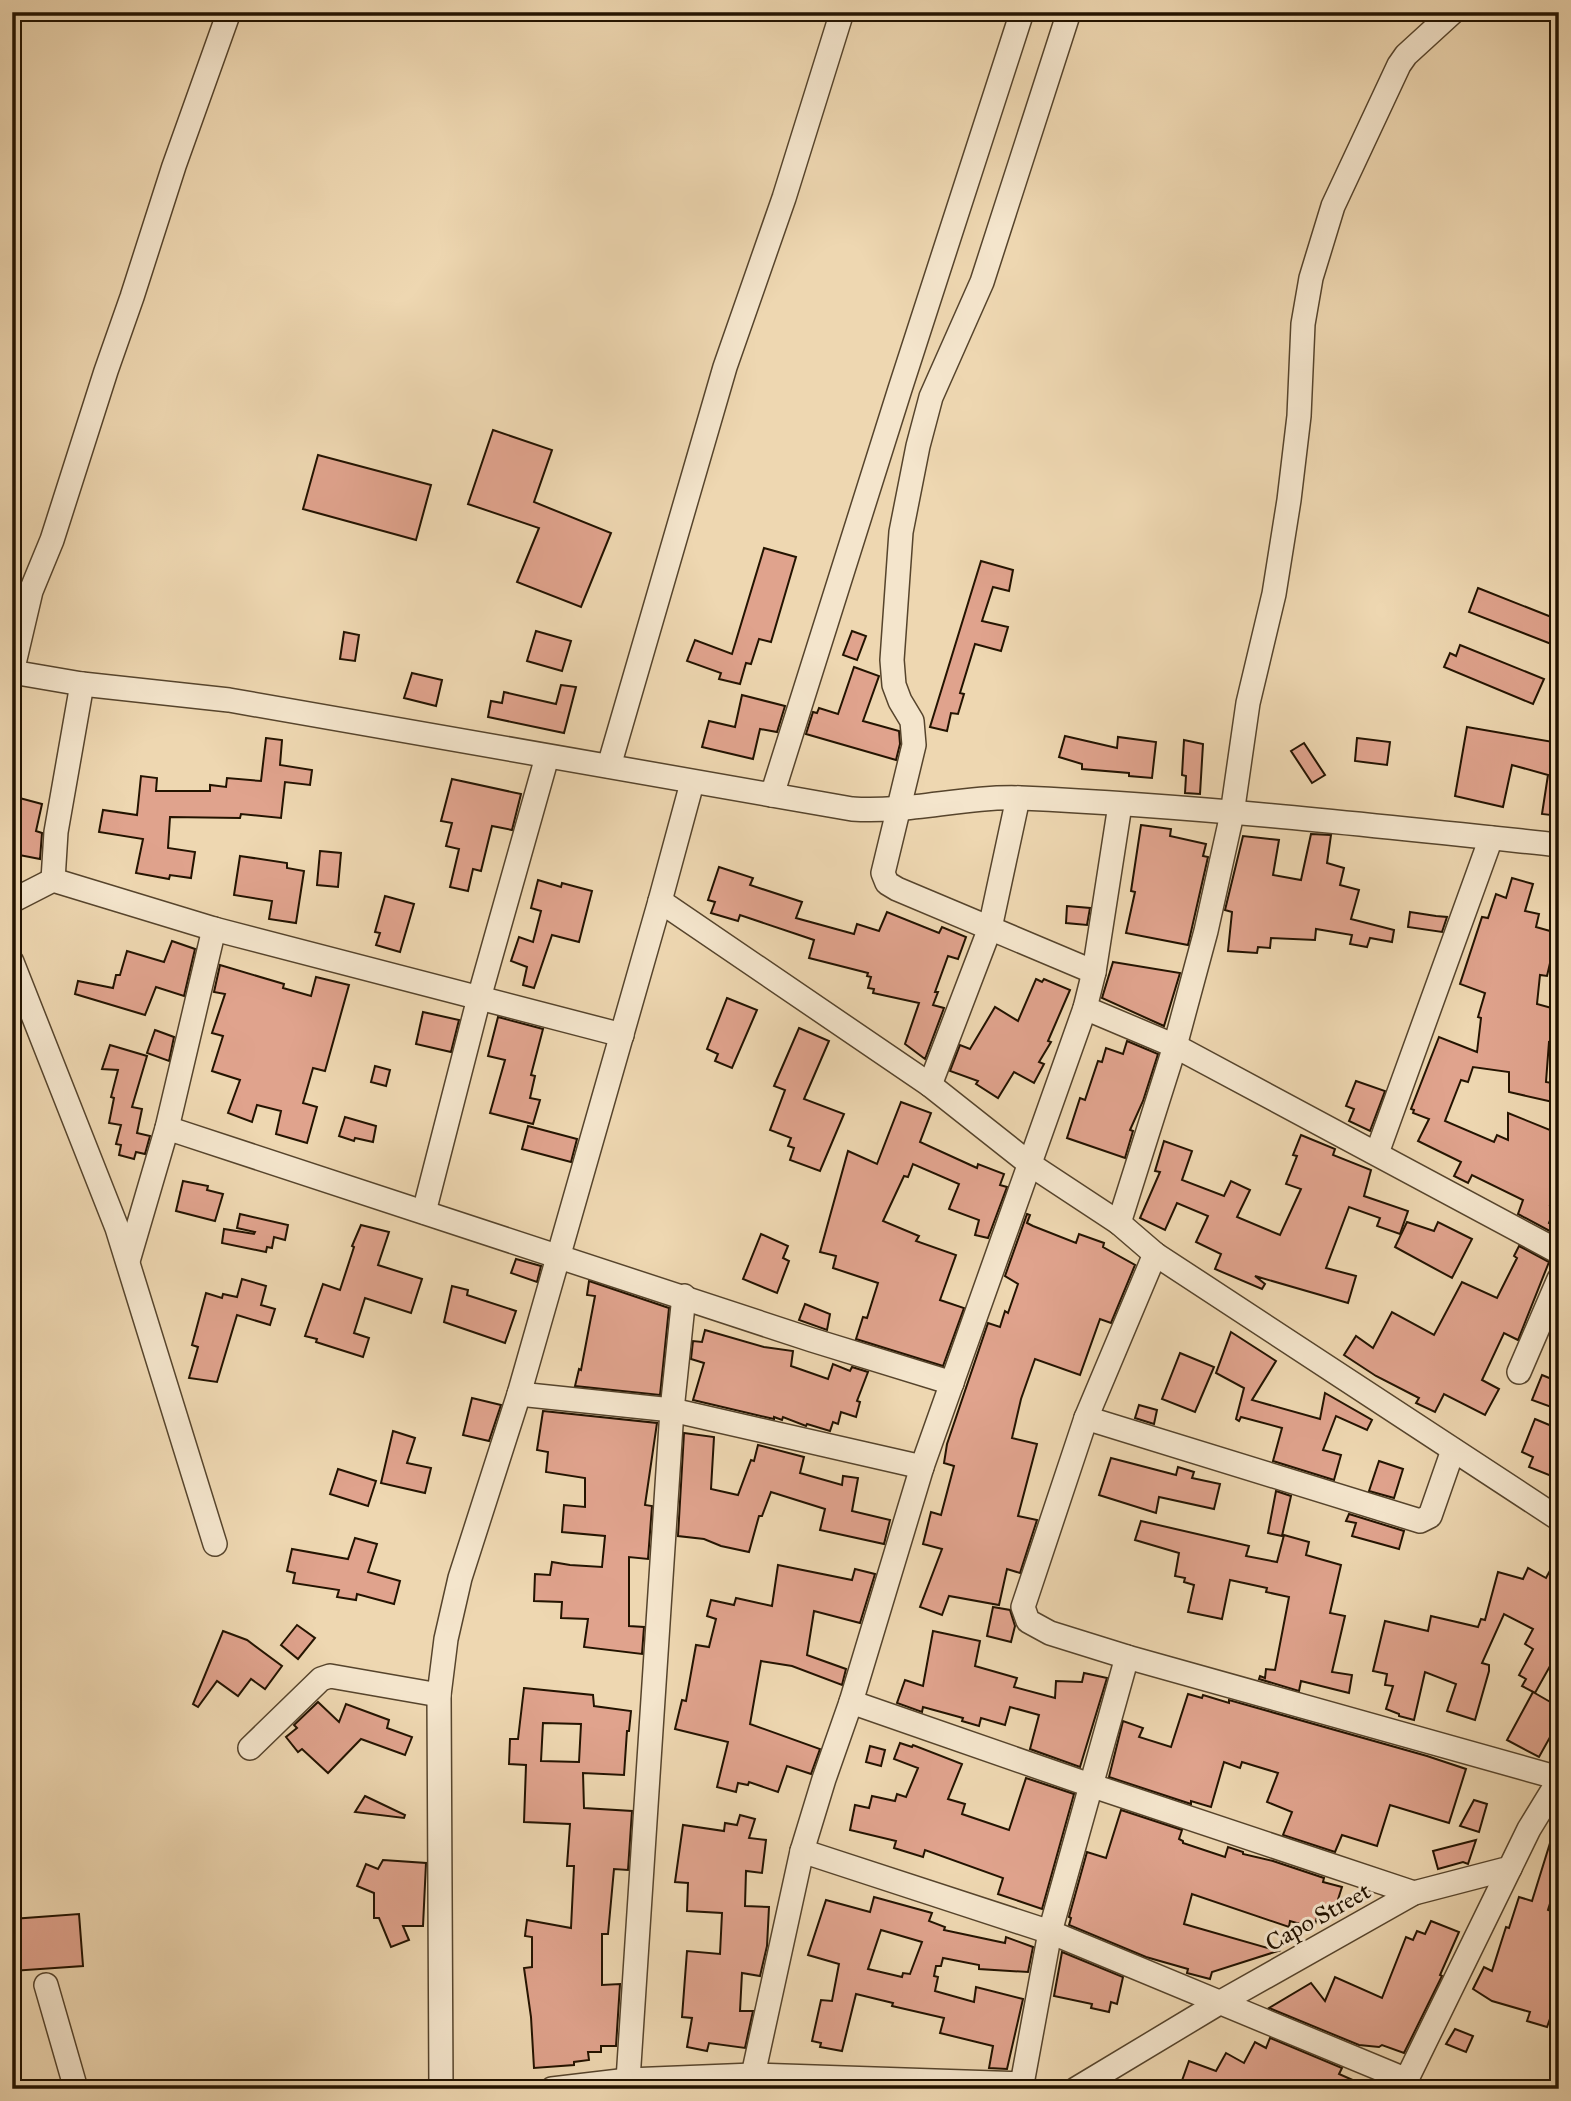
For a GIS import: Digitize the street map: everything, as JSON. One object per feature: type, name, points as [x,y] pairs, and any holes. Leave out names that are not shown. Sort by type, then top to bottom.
[{"type":"street","points":[[229,12],[174,166],[52,540],[17,624],[12,672],[82,684],[229,700],[852,809],[899,809],[971,800],[1018,798],[1232,814],[1559,845]]},
{"type":"street","points":[[609,766],[725,367],[784,198],[842,12]]},
{"type":"street","points":[[772,795],[1022,12]]},
{"type":"street","points":[[1069,12],[982,282],[931,397],[918,446],[901,532],[892,660],[894,685],[912,721],[914,745],[883,873],[887,883],[897,889],[1094,972]]},
{"type":"street","points":[[1119,1223],[1175,1046],[1206,931],[1232,814],[1248,703],[1274,594],[1289,500],[1299,416],[1303,324],[1311,278],[1333,206],[1394,75],[1406,55],[1437,21],[1454,12]]},
{"type":"street","points":[[53,880],[56,832],[82,684]]},
{"type":"street","points":[[425,1212],[479,998],[547,757]]},
{"type":"street","points":[[441,2089],[439,1695],[446,1639],[460,1578],[519,1394],[692,783]]},
{"type":"street","points":[[930,1085],[990,928],[1018,798]]},
{"type":"street","points":[[753,2075],[802,1851],[824,1779],[852,1702],[922,1467],[1085,1009],[1094,972],[1120,805]]},
{"type":"street","points":[[1377,1153],[1491,838]]},
{"type":"street","points":[[12,901],[53,880],[214,929],[622,1035]]},
{"type":"street","points":[[660,901],[930,1085],[1031,1165],[1119,1223],[1154,1254],[1559,1519]]},
{"type":"street","points":[[128,1261],[167,1128],[214,929]]},
{"type":"street","points":[[12,962],[117,1228],[215,1544]]},
{"type":"street","points":[[1085,1009],[1175,1046],[1559,1252]]},
{"type":"street","points":[[167,1128],[812,1340],[952,1383]]},
{"type":"street","points":[[802,1851],[1050,1932],[1404,2085],[1529,1829],[1559,1779],[1127,1657],[1050,1633],[1028,1621],[1023,1607],[1086,1418],[1154,1254]]},
{"type":"street","points":[[1519,1372],[1559,1279]]},
{"type":"street","points":[[628,2080],[672,1410],[684,1296]]},
{"type":"street","points":[[519,1394],[672,1410],[922,1467]]},
{"type":"street","points":[[1086,1418],[1420,1521],[1430,1516],[1453,1450]]},
{"type":"street","points":[[552,2089],[628,2080],[720,2082],[753,2075],[1025,2086],[1050,1932],[1127,1657]]},
{"type":"street","points":[[250,1748],[321,1679],[330,1676],[439,1695]]},
{"type":"street","points":[[852,1702],[1414,1893]]},
{"type":"street","name":"Capo Street","points":[[1076,2089],[1219,2003],[1414,1893],[1510,1868]]},
{"type":"street","points":[[46,1985],[76,2089]]},
{"type":"building","points":[[493,430],[552,450],[534,502],[611,533],[581,607],[517,582],[539,528],[468,504]]},
{"type":"building","points":[[318,455],[431,485],[416,540],[303,509]]},
{"type":"building","points":[[764,548],[796,557],[771,642],[759,639],[751,664],[746,663],[740,684],[719,679],[721,673],[687,661],[695,640],[732,654]]},
{"type":"building","points":[[981,561],[1013,570],[1009,591],[993,587],[982,621],[1008,627],[1001,651],[975,644],[960,693],[964,694],[958,714],[951,713],[947,731],[930,727]]},
{"type":"building","points":[[1478,588],[1559,620],[1559,647],[1469,612]]},
{"type":"building","points":[[536,631],[571,641],[562,671],[527,661]]},
{"type":"building","points":[[852,631],[866,636],[857,660],[843,655]]},
{"type":"building","points":[[344,632],[359,635],[355,661],[340,659]]},
{"type":"building","points":[[1460,645],[1544,679],[1533,704],[1444,667],[1450,653],[1456,656]]},
{"type":"building","points":[[854,667],[879,676],[863,721],[899,731],[900,744],[896,760],[806,734],[813,712],[817,713],[819,708],[838,714]]},
{"type":"building","points":[[412,673],[442,680],[436,706],[404,698]]},
{"type":"building","points":[[561,685],[576,687],[564,733],[488,717],[491,701],[502,703],[504,692],[556,704]]},
{"type":"building","points":[[742,695],[785,706],[777,732],[760,729],[753,759],[702,747],[709,721],[735,727]]},
{"type":"building","points":[[1467,727],[1559,743],[1555,766],[1559,766],[1559,816],[1542,814],[1548,775],[1512,765],[1503,807],[1455,796]]},
{"type":"building","points":[[1065,736],[1117,748],[1118,737],[1156,742],[1152,778],[1082,769],[1082,764],[1059,757]]},
{"type":"building","points":[[266,738],[282,740],[280,765],[312,770],[310,785],[285,782],[281,818],[241,814],[240,818],[170,817],[168,848],[195,852],[191,878],[170,875],[169,879],[136,873],[143,839],[99,832],[103,810],[137,815],[141,776],[157,778],[156,791],[210,791],[210,785],[226,787],[227,778],[261,781]]},
{"type":"building","points":[[1357,738],[1390,742],[1387,765],[1355,761]]},
{"type":"building","points":[[1184,740],[1203,744],[1200,794],[1185,793],[1186,776],[1182,775]]},
{"type":"building","points":[[1304,743],[1325,775],[1312,783],[1291,751]]},
{"type":"building","points":[[452,779],[521,794],[512,830],[492,826],[481,871],[473,869],[468,891],[450,887],[459,849],[446,846],[452,823],[441,821]]},
{"type":"building","points":[[12,796],[42,804],[36,831],[42,833],[40,859],[14,854],[17,840],[12,839]]},
{"type":"building","points":[[1141,825],[1171,829],[1170,836],[1206,844],[1203,856],[1208,857],[1188,945],[1126,933],[1135,892],[1131,891]]},
{"type":"building","points":[[1311,834],[1331,835],[1327,863],[1344,868],[1340,885],[1359,890],[1351,919],[1394,930],[1392,942],[1370,938],[1367,947],[1350,944],[1352,935],[1316,929],[1315,940],[1271,938],[1270,948],[1258,947],[1257,953],[1228,951],[1232,912],[1225,910],[1243,836],[1279,840],[1273,875],[1301,880]]},
{"type":"building","points":[[320,851],[341,853],[338,887],[317,885]]},
{"type":"building","points":[[240,856],[287,863],[287,868],[304,871],[296,923],[269,919],[272,901],[234,895]]},
{"type":"building","points":[[719,867],[753,878],[750,885],[802,902],[796,918],[854,934],[857,924],[879,931],[887,912],[939,933],[942,927],[966,937],[958,959],[948,956],[935,992],[938,992],[933,1005],[944,1008],[925,1059],[905,1044],[919,1003],[873,993],[874,989],[868,988],[871,977],[867,976],[868,973],[809,958],[814,940],[740,915],[738,921],[711,913],[715,902],[708,900]]},
{"type":"building","points":[[1512,878],[1533,884],[1525,911],[1539,914],[1536,927],[1557,933],[1547,976],[1540,975],[1537,1004],[1559,1010],[1559,1045],[1549,1042],[1546,1082],[1557,1084],[1553,1102],[1509,1092],[1509,1072],[1473,1067],[1468,1082],[1461,1080],[1445,1121],[1494,1142],[1497,1135],[1508,1140],[1508,1113],[1555,1132],[1552,1139],[1559,1142],[1559,1181],[1550,1205],[1555,1207],[1549,1223],[1559,1228],[1559,1236],[1518,1214],[1523,1200],[1472,1175],[1468,1183],[1454,1176],[1461,1162],[1418,1141],[1429,1119],[1413,1113],[1414,1110],[1411,1109],[1439,1037],[1477,1052],[1481,1018],[1478,1017],[1485,993],[1460,984],[1482,917],[1488,918],[1496,894],[1506,898]]},
{"type":"building","points":[[538,880],[561,887],[562,883],[592,891],[579,942],[552,935],[534,988],[523,985],[527,967],[511,961],[519,937],[533,942],[541,911],[531,908]]},
{"type":"building","points":[[385,896],[414,904],[400,952],[376,945],[380,933],[375,932]]},
{"type":"building","points":[[1067,906],[1090,908],[1087,925],[1066,923]]},
{"type":"building","points":[[1410,912],[1447,917],[1442,932],[1408,927]]},
{"type":"building","points":[[172,941],[195,949],[184,996],[156,987],[145,1015],[75,994],[78,981],[113,988],[127,951],[164,962]]},
{"type":"building","points":[[1113,962],[1180,973],[1164,1026],[1102,998]]},
{"type":"building","points":[[220,965],[284,984],[283,988],[311,996],[316,977],[349,985],[325,1071],[313,1068],[303,1103],[317,1107],[307,1143],[276,1134],[281,1111],[257,1105],[252,1122],[228,1113],[240,1080],[212,1071],[223,1036],[212,1033],[225,994],[214,992]]},
{"type":"building","points":[[1036,979],[1042,982],[1044,979],[1070,990],[1048,1041],[1051,1042],[1039,1062],[1044,1064],[1034,1083],[1014,1072],[998,1098],[976,1084],[978,1081],[950,1071],[960,1045],[970,1049],[995,1007],[1018,1021]]},
{"type":"building","points":[[727,998],[757,1010],[732,1068],[715,1061],[718,1054],[707,1049]]},
{"type":"building","points":[[423,1012],[459,1020],[451,1052],[416,1044]]},
{"type":"building","points":[[498,1017],[543,1029],[531,1075],[535,1076],[530,1098],[540,1100],[533,1124],[490,1113],[505,1060],[488,1056]]},
{"type":"building","points":[[799,1028],[829,1041],[804,1099],[844,1114],[820,1171],[790,1160],[794,1148],[788,1146],[791,1138],[770,1130],[785,1090],[774,1086]]},
{"type":"building","points":[[155,1030],[174,1037],[169,1061],[147,1053]]},
{"type":"building","points":[[1127,1041],[1158,1054],[1143,1101],[1130,1130],[1133,1131],[1125,1158],[1067,1138],[1080,1098],[1085,1100],[1098,1061],[1102,1062],[1106,1048],[1123,1054]]},
{"type":"building","points":[[110,1045],[147,1056],[132,1107],[142,1109],[137,1133],[150,1136],[145,1154],[136,1152],[134,1159],[119,1155],[121,1145],[116,1144],[121,1125],[109,1123],[114,1098],[111,1097],[118,1070],[102,1069]]},
{"type":"building","points":[[375,1066],[390,1070],[386,1086],[371,1082]]},
{"type":"building","points":[[1356,1081],[1385,1091],[1370,1131],[1349,1121],[1354,1109],[1346,1106]]},
{"type":"building","points":[[901,1102],[931,1113],[920,1142],[977,1168],[978,1164],[1004,1174],[1000,1185],[1007,1187],[988,1238],[975,1235],[979,1220],[949,1209],[959,1184],[913,1164],[908,1177],[904,1176],[883,1221],[919,1236],[916,1241],[956,1255],[940,1300],[964,1308],[943,1366],[856,1339],[863,1317],[867,1318],[878,1283],[833,1268],[836,1256],[820,1252],[848,1151],[877,1164]]},
{"type":"building","points":[[345,1117],[376,1126],[373,1142],[355,1138],[354,1141],[339,1136]]},
{"type":"building","points":[[528,1126],[577,1139],[571,1162],[522,1149]]},
{"type":"building","points":[[1301,1135],[1335,1149],[1333,1155],[1371,1170],[1364,1196],[1408,1211],[1400,1234],[1377,1226],[1380,1218],[1349,1207],[1326,1268],[1356,1276],[1348,1303],[1255,1276],[1265,1284],[1262,1289],[1215,1269],[1221,1254],[1196,1242],[1208,1216],[1177,1203],[1165,1230],[1140,1218],[1160,1172],[1155,1171],[1164,1141],[1192,1151],[1182,1180],[1224,1196],[1231,1181],[1250,1190],[1237,1217],[1280,1235],[1301,1189],[1286,1184],[1297,1156],[1293,1155]]},
{"type":"building","points":[[183,1181],[208,1186],[207,1190],[223,1194],[215,1221],[176,1211]]},
{"type":"building","points":[[240,1214],[288,1225],[285,1240],[274,1237],[272,1248],[267,1247],[266,1252],[222,1243],[224,1229],[254,1234],[255,1232],[237,1228]]},
{"type":"building","points":[[1027,1214],[1030,1215],[1027,1223],[1033,1226],[1076,1243],[1079,1234],[1104,1243],[1103,1247],[1135,1265],[1111,1323],[1100,1319],[1080,1375],[1035,1359],[1021,1399],[1012,1438],[1037,1444],[1018,1516],[1037,1520],[1020,1573],[1007,1569],[999,1605],[949,1596],[942,1615],[920,1607],[942,1549],[923,1544],[931,1512],[941,1515],[954,1466],[944,1463],[947,1444],[988,1323],[1000,1327],[1018,1284],[1005,1276]]},
{"type":"building","points":[[1407,1222],[1434,1231],[1438,1222],[1472,1239],[1452,1278],[1395,1247]]},
{"type":"building","points":[[361,1225],[389,1232],[378,1265],[422,1279],[411,1313],[365,1298],[354,1333],[369,1338],[363,1357],[305,1336],[323,1284],[340,1290],[354,1247],[352,1246]]},
{"type":"building","points":[[761,1234],[788,1246],[783,1258],[789,1261],[777,1293],[743,1279]]},
{"type":"building","points":[[1519,1246],[1549,1262],[1518,1340],[1504,1333],[1482,1380],[1499,1389],[1485,1415],[1444,1394],[1435,1412],[1416,1403],[1419,1398],[1376,1376],[1344,1355],[1356,1336],[1373,1348],[1392,1312],[1434,1335],[1462,1282],[1497,1298],[1517,1258],[1514,1256]]},
{"type":"building","points":[[516,1259],[541,1266],[537,1282],[511,1273]]},
{"type":"building","points":[[242,1279],[266,1286],[261,1305],[275,1309],[270,1325],[237,1315],[217,1382],[189,1378],[198,1347],[192,1345],[206,1293],[222,1298],[223,1294],[237,1297]]},
{"type":"building","points":[[589,1281],[669,1308],[660,1395],[575,1386],[579,1369],[581,1370],[595,1296],[587,1295]]},
{"type":"building","points":[[452,1286],[468,1290],[467,1295],[516,1311],[505,1343],[444,1322]]},
{"type":"building","points":[[805,1304],[830,1314],[827,1330],[799,1320]]},
{"type":"building","points":[[705,1330],[764,1347],[793,1351],[791,1366],[828,1379],[833,1364],[850,1371],[852,1367],[868,1372],[857,1401],[860,1402],[856,1417],[841,1412],[838,1424],[833,1422],[830,1431],[783,1417],[782,1420],[774,1419],[693,1400],[704,1363],[691,1359],[693,1341],[702,1342]]},
{"type":"building","points":[[1231,1332],[1276,1361],[1252,1400],[1320,1419],[1325,1393],[1372,1420],[1367,1430],[1336,1416],[1323,1450],[1341,1455],[1334,1480],[1273,1461],[1282,1428],[1241,1417],[1239,1421],[1236,1419],[1244,1388],[1216,1373]]},
{"type":"building","points":[[1180,1353],[1214,1367],[1195,1412],[1162,1399]]},
{"type":"building","points":[[1542,1375],[1559,1382],[1559,1395],[1554,1408],[1532,1400]]},
{"type":"building","points":[[472,1398],[501,1405],[489,1441],[463,1435]]},
{"type":"building","points":[[1139,1405],[1157,1410],[1154,1424],[1135,1418]]},
{"type":"building","points":[[543,1411],[657,1423],[645,1505],[652,1506],[648,1559],[629,1557],[629,1626],[644,1627],[642,1654],[584,1647],[588,1619],[561,1618],[562,1602],[534,1601],[535,1574],[550,1575],[552,1562],[602,1567],[605,1536],[562,1532],[564,1505],[585,1507],[585,1478],[546,1472],[548,1452],[537,1450]]},
{"type":"building","points":[[1535,1419],[1559,1429],[1559,1479],[1529,1467],[1533,1457],[1522,1452]]},
{"type":"building","points":[[393,1431],[415,1438],[407,1463],[431,1468],[425,1493],[381,1483]]},
{"type":"building","points":[[684,1433],[714,1437],[711,1489],[738,1495],[751,1460],[754,1461],[758,1445],[804,1457],[800,1473],[842,1485],[843,1476],[858,1478],[852,1511],[890,1520],[884,1544],[820,1530],[825,1509],[771,1492],[762,1516],[759,1516],[749,1552],[704,1539],[678,1536]]},
{"type":"building","points":[[1111,1458],[1176,1475],[1178,1467],[1194,1472],[1192,1478],[1220,1484],[1214,1509],[1159,1497],[1156,1513],[1099,1495]]},
{"type":"building","points":[[1379,1461],[1403,1469],[1394,1498],[1369,1491]]},
{"type":"building","points":[[338,1469],[376,1481],[368,1506],[330,1494]]},
{"type":"building","points":[[1276,1491],[1291,1496],[1282,1536],[1268,1533]]},
{"type":"building","points":[[1349,1514],[1404,1531],[1399,1549],[1352,1536],[1356,1523],[1346,1521]]},
{"type":"building","points":[[1141,1521],[1249,1546],[1246,1556],[1277,1562],[1284,1535],[1309,1542],[1306,1555],[1341,1565],[1330,1613],[1345,1616],[1332,1672],[1352,1675],[1349,1693],[1301,1681],[1299,1691],[1259,1679],[1260,1676],[1265,1678],[1266,1669],[1275,1670],[1289,1597],[1266,1592],[1267,1588],[1230,1580],[1222,1619],[1188,1612],[1194,1585],[1184,1582],[1185,1578],[1175,1576],[1179,1553],[1135,1540]]},
{"type":"building","points":[[355,1538],[377,1544],[368,1572],[400,1581],[394,1604],[357,1594],[356,1600],[337,1597],[339,1590],[293,1583],[295,1573],[287,1571],[292,1549],[348,1559]]},
{"type":"building","points":[[1559,1554],[1559,1650],[1535,1693],[1522,1686],[1526,1679],[1519,1675],[1533,1649],[1525,1644],[1533,1629],[1504,1614],[1482,1663],[1489,1665],[1489,1671],[1475,1720],[1447,1711],[1456,1684],[1425,1672],[1414,1720],[1386,1709],[1393,1686],[1385,1685],[1387,1674],[1373,1671],[1385,1621],[1428,1631],[1431,1616],[1478,1627],[1481,1619],[1485,1620],[1498,1572],[1523,1579],[1528,1568],[1546,1578]]},
{"type":"building","points":[[778,1565],[852,1580],[855,1569],[875,1574],[860,1623],[814,1611],[807,1655],[846,1669],[842,1685],[792,1666],[761,1661],[750,1724],[820,1749],[811,1774],[787,1766],[778,1792],[749,1782],[748,1785],[738,1783],[736,1792],[717,1787],[728,1742],[675,1729],[682,1700],[686,1701],[696,1645],[709,1647],[716,1619],[707,1616],[711,1600],[734,1605],[736,1598],[772,1606]]},
{"type":"building","points":[[993,1607],[1010,1610],[1015,1626],[1011,1642],[987,1636]]},
{"type":"building","points":[[297,1625],[315,1638],[298,1659],[281,1645]]},
{"type":"building","points":[[223,1631],[247,1640],[282,1666],[265,1689],[251,1679],[238,1696],[217,1681],[198,1707],[193,1704]]},
{"type":"building","points":[[933,1631],[980,1641],[975,1666],[1017,1678],[1014,1687],[1055,1698],[1056,1681],[1082,1682],[1084,1673],[1107,1678],[1080,1767],[1030,1749],[1039,1715],[1010,1707],[1005,1725],[981,1718],[979,1726],[962,1721],[963,1718],[923,1707],[922,1712],[897,1703],[905,1680],[923,1686]]},
{"type":"building","points":[[524,1688],[593,1695],[594,1706],[631,1711],[624,1775],[583,1773],[584,1808],[632,1811],[628,1870],[614,1869],[608,1934],[602,1934],[602,1985],[620,1984],[616,2046],[601,2046],[601,2052],[588,2052],[589,2060],[574,2062],[574,2065],[534,2068],[524,1968],[532,1967],[532,1937],[525,1936],[527,1920],[571,1928],[574,1866],[567,1866],[570,1824],[524,1822],[526,1765],[509,1764],[510,1739],[518,1739]],"holes":[[[543,1723],[581,1724],[579,1762],[541,1761]]]},
{"type":"building","points":[[1533,1692],[1559,1707],[1559,1721],[1539,1757],[1507,1740]]},
{"type":"building","points":[[1188,1694],[1202,1698],[1203,1695],[1229,1703],[1229,1700],[1466,1769],[1449,1823],[1390,1805],[1377,1846],[1342,1835],[1335,1852],[1283,1835],[1292,1812],[1267,1802],[1278,1773],[1242,1762],[1240,1768],[1224,1762],[1211,1807],[1191,1801],[1191,1804],[1109,1777],[1123,1721],[1143,1728],[1139,1737],[1171,1747]]},
{"type":"building","points":[[318,1702],[339,1722],[346,1704],[389,1720],[387,1728],[412,1737],[405,1755],[361,1739],[328,1773],[302,1749],[298,1752],[286,1737],[297,1728],[294,1725]]},
{"type":"building","points":[[900,1743],[912,1747],[913,1745],[962,1764],[948,1799],[965,1804],[962,1814],[1009,1830],[1026,1778],[1074,1794],[1042,1909],[998,1894],[1003,1878],[925,1850],[923,1857],[894,1848],[896,1841],[850,1830],[855,1805],[869,1808],[872,1796],[895,1801],[897,1794],[906,1797],[918,1768],[894,1759]]},
{"type":"building","points":[[870,1746],[885,1750],[881,1766],[866,1762]]},
{"type":"building","points":[[365,1796],[405,1815],[404,1818],[355,1812]]},
{"type":"building","points":[[1474,1800],[1487,1804],[1479,1832],[1460,1826]]},
{"type":"building","points":[[1121,1810],[1182,1830],[1179,1839],[1183,1843],[1225,1857],[1228,1847],[1324,1878],[1323,1882],[1342,1887],[1333,1915],[1319,1910],[1314,1928],[1290,1921],[1289,1927],[1192,1894],[1184,1924],[1278,1951],[1212,1972],[1210,1979],[1187,1973],[1188,1969],[1146,1957],[1069,1925],[1087,1852],[1106,1858]]},
{"type":"building","points":[[740,1815],[755,1819],[749,1838],[766,1840],[762,1873],[746,1871],[745,1906],[769,1907],[767,1946],[760,1976],[742,1973],[740,2011],[753,2011],[745,2048],[709,2043],[707,2051],[687,2047],[692,2018],[682,2017],[687,1951],[720,1954],[722,1913],[687,1911],[688,1883],[675,1882],[683,1825],[724,1831],[725,1823],[737,1825]]},
{"type":"building","points":[[1555,1827],[1559,1827],[1559,1875],[1548,1910],[1559,1914],[1559,1994],[1547,2027],[1527,2021],[1530,2012],[1492,2001],[1473,1989],[1484,1967],[1492,1971],[1519,1897],[1532,1901]]},
{"type":"building","points":[[1476,1840],[1468,1864],[1463,1862],[1438,1869],[1433,1851]]},
{"type":"building","points":[[383,1860],[426,1863],[423,1926],[403,1926],[409,1940],[391,1947],[379,1918],[374,1918],[374,1893],[357,1886],[366,1864],[378,1869]]},
{"type":"building","points":[[874,1897],[932,1913],[929,1921],[945,1927],[944,1930],[1005,1943],[1006,1937],[1033,1947],[1028,1972],[979,1969],[979,1965],[943,1958],[941,1966],[936,1966],[934,1976],[938,1977],[935,1991],[974,2002],[976,1987],[1023,1999],[1007,2069],[989,2068],[993,2046],[940,2033],[944,2018],[892,2006],[893,2003],[856,1994],[842,2051],[820,2047],[821,2043],[812,2041],[821,2000],[832,2001],[839,1964],[808,1955],[826,1900],[870,1912]],"holes":[[[881,1930],[922,1942],[910,1974],[903,1973],[902,1977],[868,1969]]]},
{"type":"building","points":[[79,1914],[83,1966],[12,1971],[12,1919]]},
{"type":"building","points":[[1431,1921],[1459,1932],[1440,1975],[1442,1976],[1404,2053],[1382,2045],[1359,2045],[1269,2008],[1311,1983],[1325,2001],[1335,1977],[1382,1998],[1406,1937],[1413,1940],[1417,1931],[1425,1934]]},
{"type":"building","points":[[1062,1952],[1123,1977],[1117,2004],[1111,2002],[1109,2012],[1091,2008],[1092,2004],[1054,1996]]},
{"type":"building","points":[[1455,2029],[1473,2036],[1466,2052],[1446,2044]]},
{"type":"building","points":[[1270,2038],[1342,2068],[1339,2074],[1373,2089],[1179,2089],[1189,2061],[1216,2071],[1226,2053],[1244,2063],[1255,2042],[1266,2048]]}]
